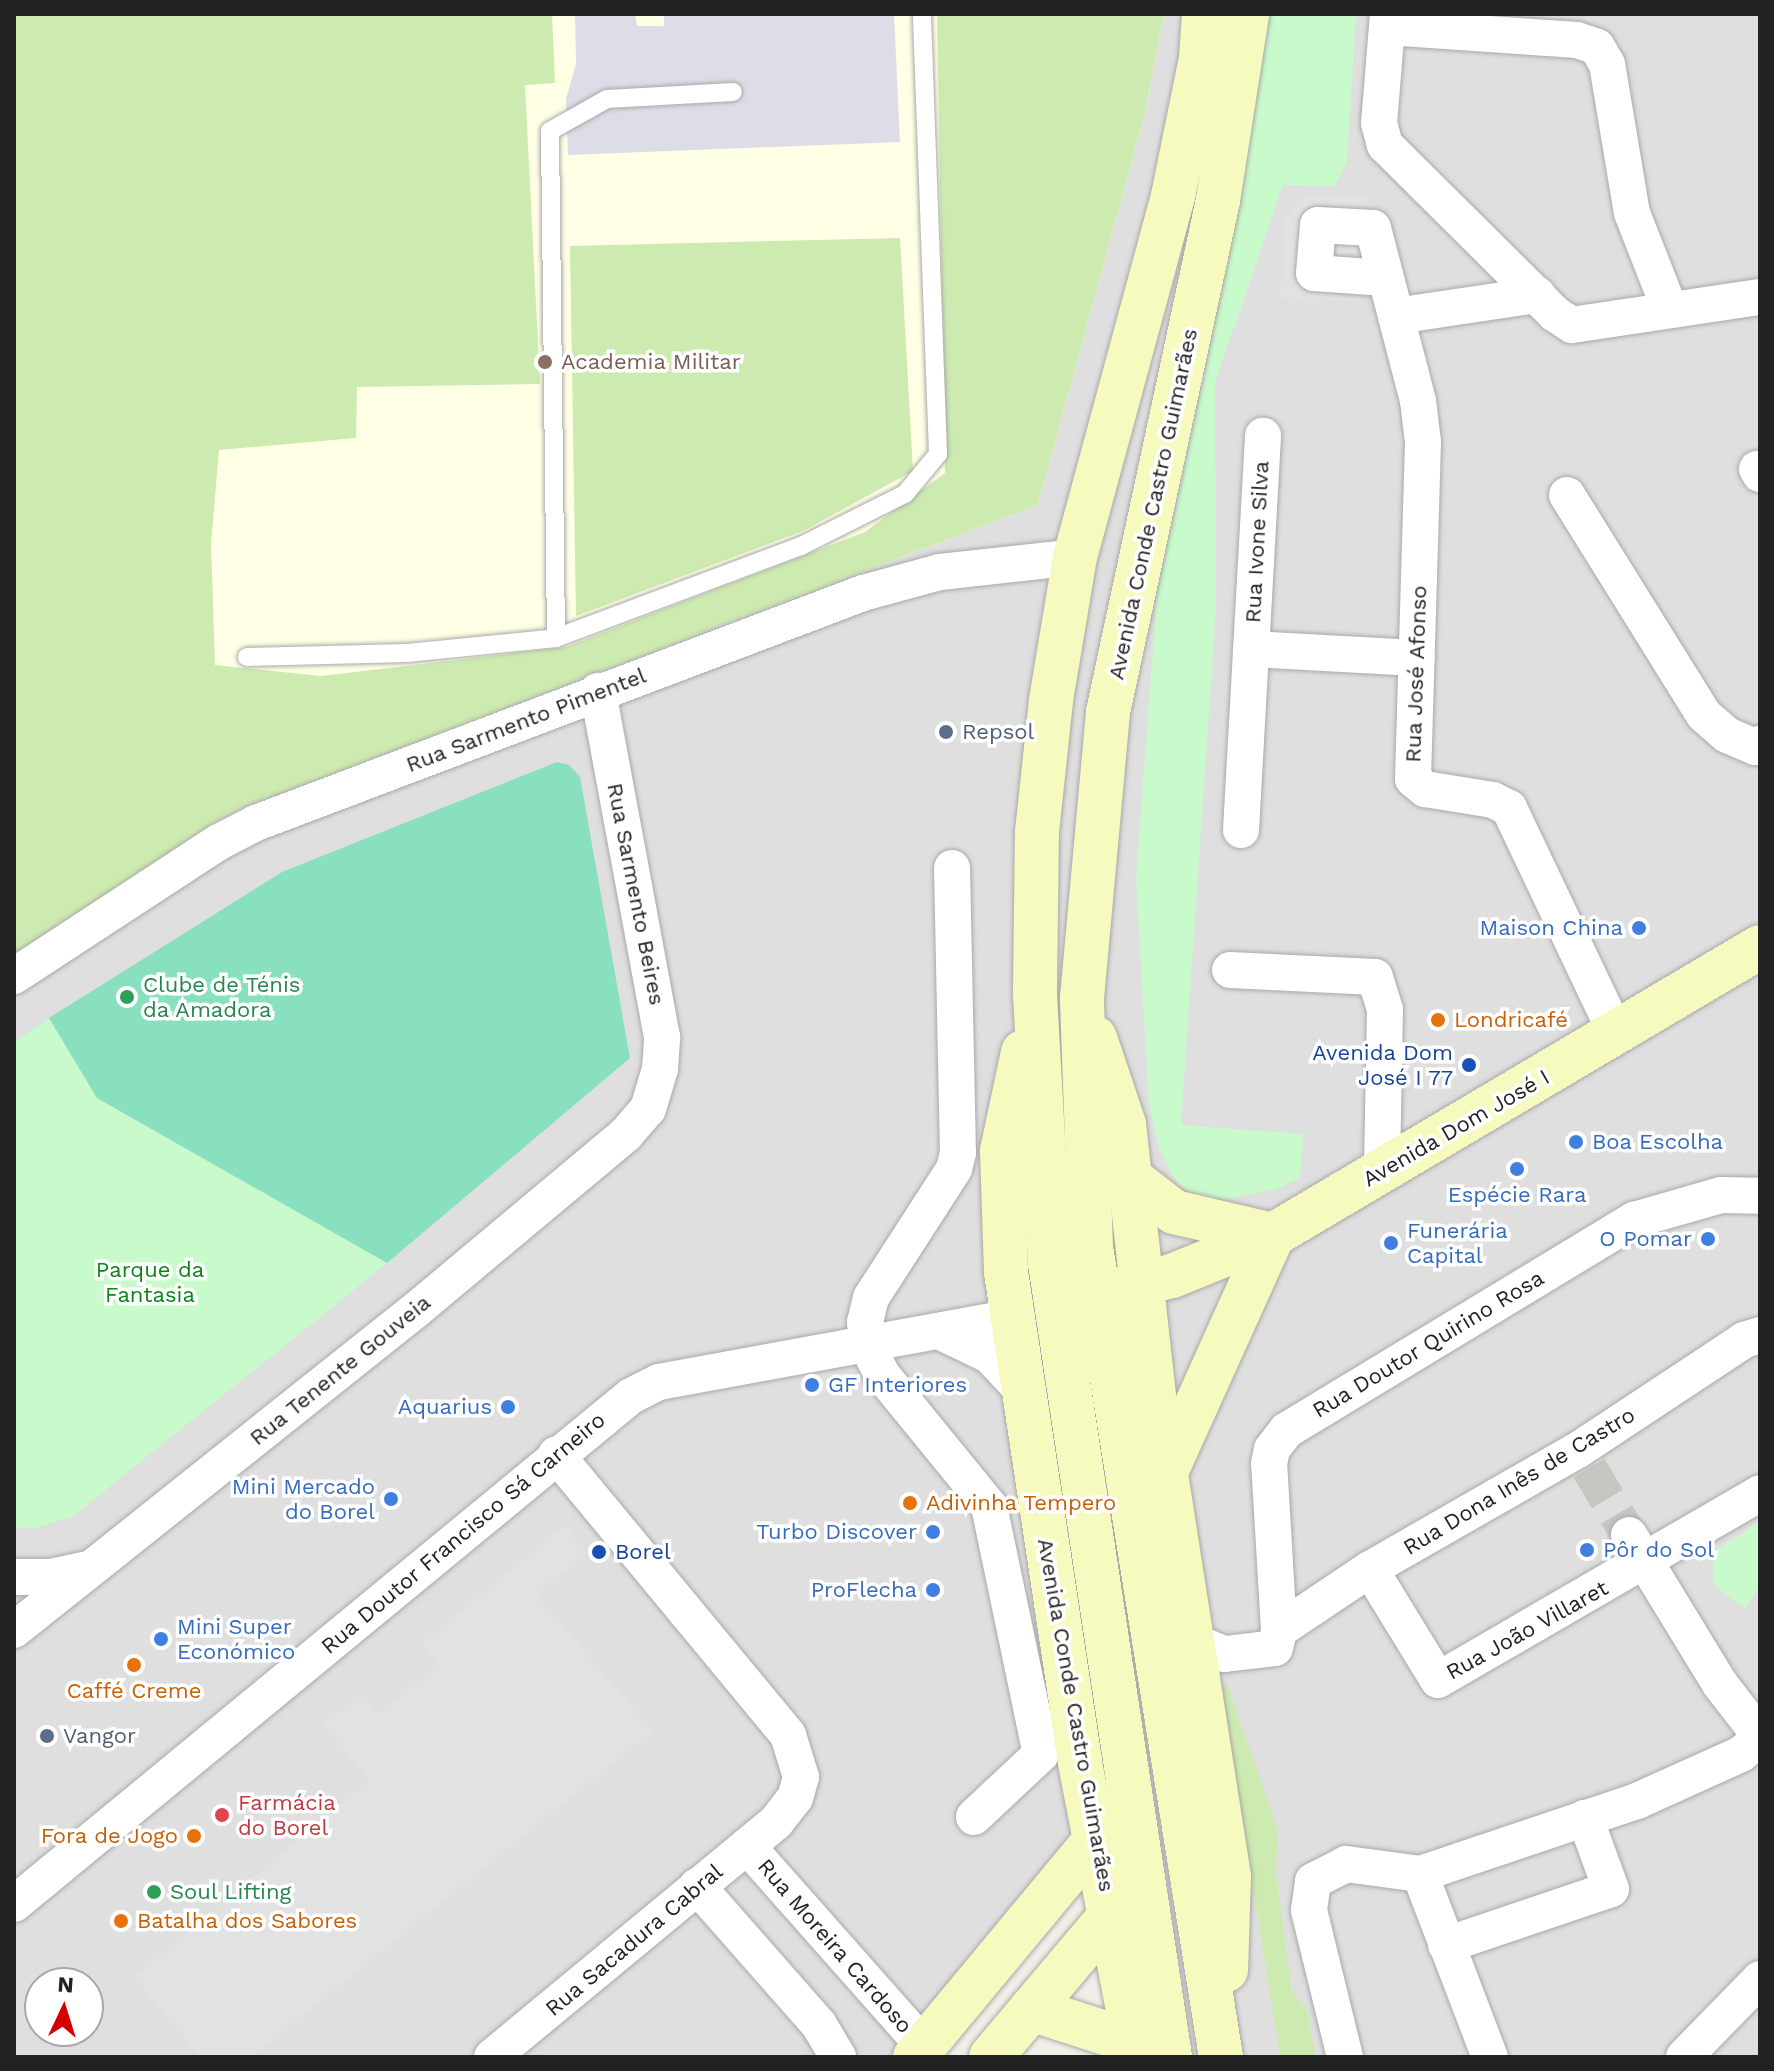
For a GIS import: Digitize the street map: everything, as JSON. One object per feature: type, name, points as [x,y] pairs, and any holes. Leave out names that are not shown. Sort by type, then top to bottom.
[{"type":"main road","name":"Avenida Conde Castro Guimarães","points":[[1170,2057],[1057,1306],[1035,991],[1037,832],[1051,700],[1075,557],[1173,196],[1201,58],[1204,14]]},
{"type":"main road","name":"Avenida Conde Castro Guimarães","points":[[1222,2057],[1091,1247],[1082,998],[1108,712],[1218,200],[1247,14]]},
{"type":"main road","name":"Avenida Dom José I","points":[[1010,1297],[1057,1306],[1140,1283],[1273,1235],[1617,1035],[1760,947]]},
{"type":"main road","name":"Avenida Conde Castro Guimarães","points":[[1035,991],[1002,1151],[1010,1297],[1092,1819],[1134,2049]]},
{"type":"main road","name":"Avenida Conde Castro Guimarães","points":[[1082,998],[1124,1124],[1140,1283],[1166,1472],[1229,1876],[1222,2057]]},
{"type":"main road","points":[[1128,1176],[1174,1212],[1273,1235],[1166,1472]]},
{"type":"main road","points":[[991,2057],[1142,1877],[1216,1798]]},
{"type":"main road","points":[[925,2053],[1092,1819],[1132,1813],[1184,1831]]},
{"type":"main road","points":[[1031,2009],[1134,2049]]},
{"type":"street","points":[[1670,310],[1632,213],[1607,64],[1597,47],[1577,40],[1388,21],[1379,123],[1385,145],[1537,295],[1572,325],[1760,297]]},
{"type":"street","name":"Rua José Afonso","points":[[1385,278],[1423,442],[1413,779],[1425,789],[1493,800],[1509,808],[1617,1035]]},
{"type":"street","points":[[1396,316],[1537,295]]},
{"type":"street","name":"Rua Ivone Silva","points":[[1241,830],[1263,436]]},
{"type":"street","points":[[1567,495],[1704,715],[1727,735],[1755,747],[1760,744]]},
{"type":"street","name":"Rua Sarmento Pimentel","points":[[14,976],[236,832],[598,691],[897,584],[980,566],[1075,557]]},
{"type":"street","name":"Rua Ivone Silva","points":[[1251,649],[1417,658]]},
{"type":"street","name":"Rua Sarmento Beires","points":[[598,691],[662,1037],[654,1097]]},
{"type":"street","points":[[868,1347],[871,1298],[954,1169],[958,1153],[952,868]]},
{"type":"street","points":[[1230,970],[1375,977],[1385,1010],[1382,1170]]},
{"type":"street","name":"Rua Tenente Gouveia","points":[[14,1630],[100,1564],[577,1175],[634,1125],[654,1097]]},
{"type":"street","name":"Rua Doutor Quirino Rosa","points":[[1279,1630],[1268,1480],[1272,1449],[1287,1430],[1634,1220],[1721,1195],[1760,1196]]},
{"type":"street","name":"Rua Doutor Francisco Sá Carneiro","points":[[14,1904],[631,1396],[659,1382],[941,1332],[1010,1297]]},
{"type":"street","points":[[941,1332],[989,1355],[1023,1391]]},
{"type":"street","name":"Rua Dona Inês de Castro","points":[[1192,1641],[1225,1654],[1275,1648],[1279,1630],[1370,1569],[1584,1459],[1744,1340],[1760,1335]]},
{"type":"street","name":"Avenida Conde Castro Guimarães","points":[[868,1347],[883,1376],[989,1506],[1041,1754],[974,1817]]},
{"type":"street","name":"Rua Sacadura Cabral","points":[[492,2057],[776,1822],[795,1798],[801,1777],[788,1735],[556,1455]]},
{"type":"street","name":"Rua João Villaret","points":[[1370,1569],[1438,1680],[1637,1550],[1760,1493]]},
{"type":"street","points":[[1345,2057],[1309,1910],[1313,1881],[1346,1864],[1420,1874],[1585,1818],[1715,1766],[1760,1737],[1720,1684],[1637,1550]]},
{"type":"street","points":[[14,1577],[72,1575],[100,1564]]},
{"type":"street","points":[[1446,1945],[1611,1889],[1585,1818]]},
{"type":"street","name":"Rua Moreira Cardoso","points":[[747,1846],[925,2053]]},
{"type":"street","points":[[1420,1874],[1490,2057]]},
{"type":"street","points":[[697,1886],[819,2025],[838,2057]]},
{"type":"street","points":[[1684,2057],[1760,1979]]},
{"type":"lane","points":[[247,657],[407,653],[556,638],[801,546],[905,494],[938,454],[922,14]]},
{"type":"lane","points":[[556,638],[550,131],[607,99],[733,92]]},
{"type":"shaded area","name":"Academia Militar","points":[[14,14],[1164,14],[1145,113],[1038,505],[227,814],[14,957]]},
{"type":"shaded area","points":[[575,14],[635,14],[637,26],[664,26],[664,14],[894,14],[900,142],[568,155],[566,99],[576,64]]},
{"type":"shaded area","points":[[1164,14],[1760,14],[1760,2057],[1120,2057],[1083,1836],[893,2057],[14,2057],[14,957],[227,814],[1038,505],[1145,113]]},
{"type":"shaded area","points":[[1311,194],[1369,197],[1363,302],[1280,297],[1286,217]]},
{"type":"shaded area","points":[[565,1525],[587,1553],[536,1594],[653,1731],[252,2057],[200,2057],[134,1977],[369,1780],[323,1725],[362,1693],[379,1714],[439,1664],[421,1644]]},
{"type":"green space","points":[[14,14],[552,14],[555,83],[525,85],[540,384],[357,387],[356,438],[219,450],[211,544],[215,665],[321,676],[566,647],[865,532],[945,473],[937,14],[1164,14],[1145,113],[1038,505],[227,814],[14,957]]},
{"type":"green space","points":[[1264,14],[1356,14],[1347,161],[1335,186],[1283,185],[1215,383],[1216,608],[1181,1125],[1303,1134],[1300,1178],[1274,1190],[1220,1200],[1194,1194],[1176,1182],[1159,1148],[1149,1105],[1136,879],[1157,595],[1220,302]]},
{"type":"green space","points":[[900,238],[913,471],[803,531],[576,616],[570,246]]},
{"type":"green space","points":[[557,762],[569,765],[580,777],[630,1058],[387,1263],[97,1098],[49,1018],[282,872]]},
{"type":"green space","name":"Parque da Fantasia","points":[[49,1018],[97,1098],[387,1263],[72,1517],[35,1528],[14,1527],[14,1042]]},
{"type":"green space","points":[[1760,1521],[1760,1585],[1745,1609],[1713,1584],[1715,1551]]},
{"type":"green space","points":[[1227,1684],[1278,1830],[1276,1875],[1292,1991],[1307,2009],[1316,2057],[1280,2057],[1221,1687]]},
{"type":"tunnel","points":[[1589,1468],[1629,1535]]},
{"type":"place","name":"Academia Militar","points":[[545,362]]},
{"type":"place","name":"Repsol","points":[[946,732]]},
{"type":"place","name":"Maison China","points":[[1639,928]]},
{"type":"place","name":"Clube de Ténis da Amadora","points":[[127,997]]},
{"type":"place","name":"Londricafé","points":[[1438,1020]]},
{"type":"place","name":"Avenida Dom José I 77","points":[[1469,1065]]},
{"type":"place","name":"Boa Escolha","points":[[1576,1142]]},
{"type":"place","name":"Espécie Rara","points":[[1517,1169]]},
{"type":"place","name":"O Pomar","points":[[1708,1239]]},
{"type":"place","name":"Funerária Capital","points":[[1391,1243]]},
{"type":"place","name":"GF Interiores","points":[[812,1385]]},
{"type":"place","name":"Aquarius","points":[[508,1407]]},
{"type":"place","name":"Mini Mercado do Borel","points":[[391,1499]]},
{"type":"place","name":"Adivinha Tempero","points":[[910,1503]]},
{"type":"place","name":"Turbo Discover","points":[[933,1532]]},
{"type":"place","name":"Pôr do Sol","points":[[1587,1550]]},
{"type":"place","name":"Borel","points":[[599,1552]]},
{"type":"place","name":"ProFlecha","points":[[933,1590]]},
{"type":"place","name":"Mini Super Económico","points":[[161,1639]]},
{"type":"place","name":"Caffé Creme","points":[[134,1665]]},
{"type":"place","name":"Vangor","points":[[47,1736]]},
{"type":"place","name":"Farmácia do Borel","points":[[222,1815]]},
{"type":"place","name":"Fora de Jogo","points":[[194,1836]]},
{"type":"place","name":"Soul Lifting","points":[[154,1892]]},
{"type":"place","name":"Batalha dos Sabores","points":[[121,1921]]}]
